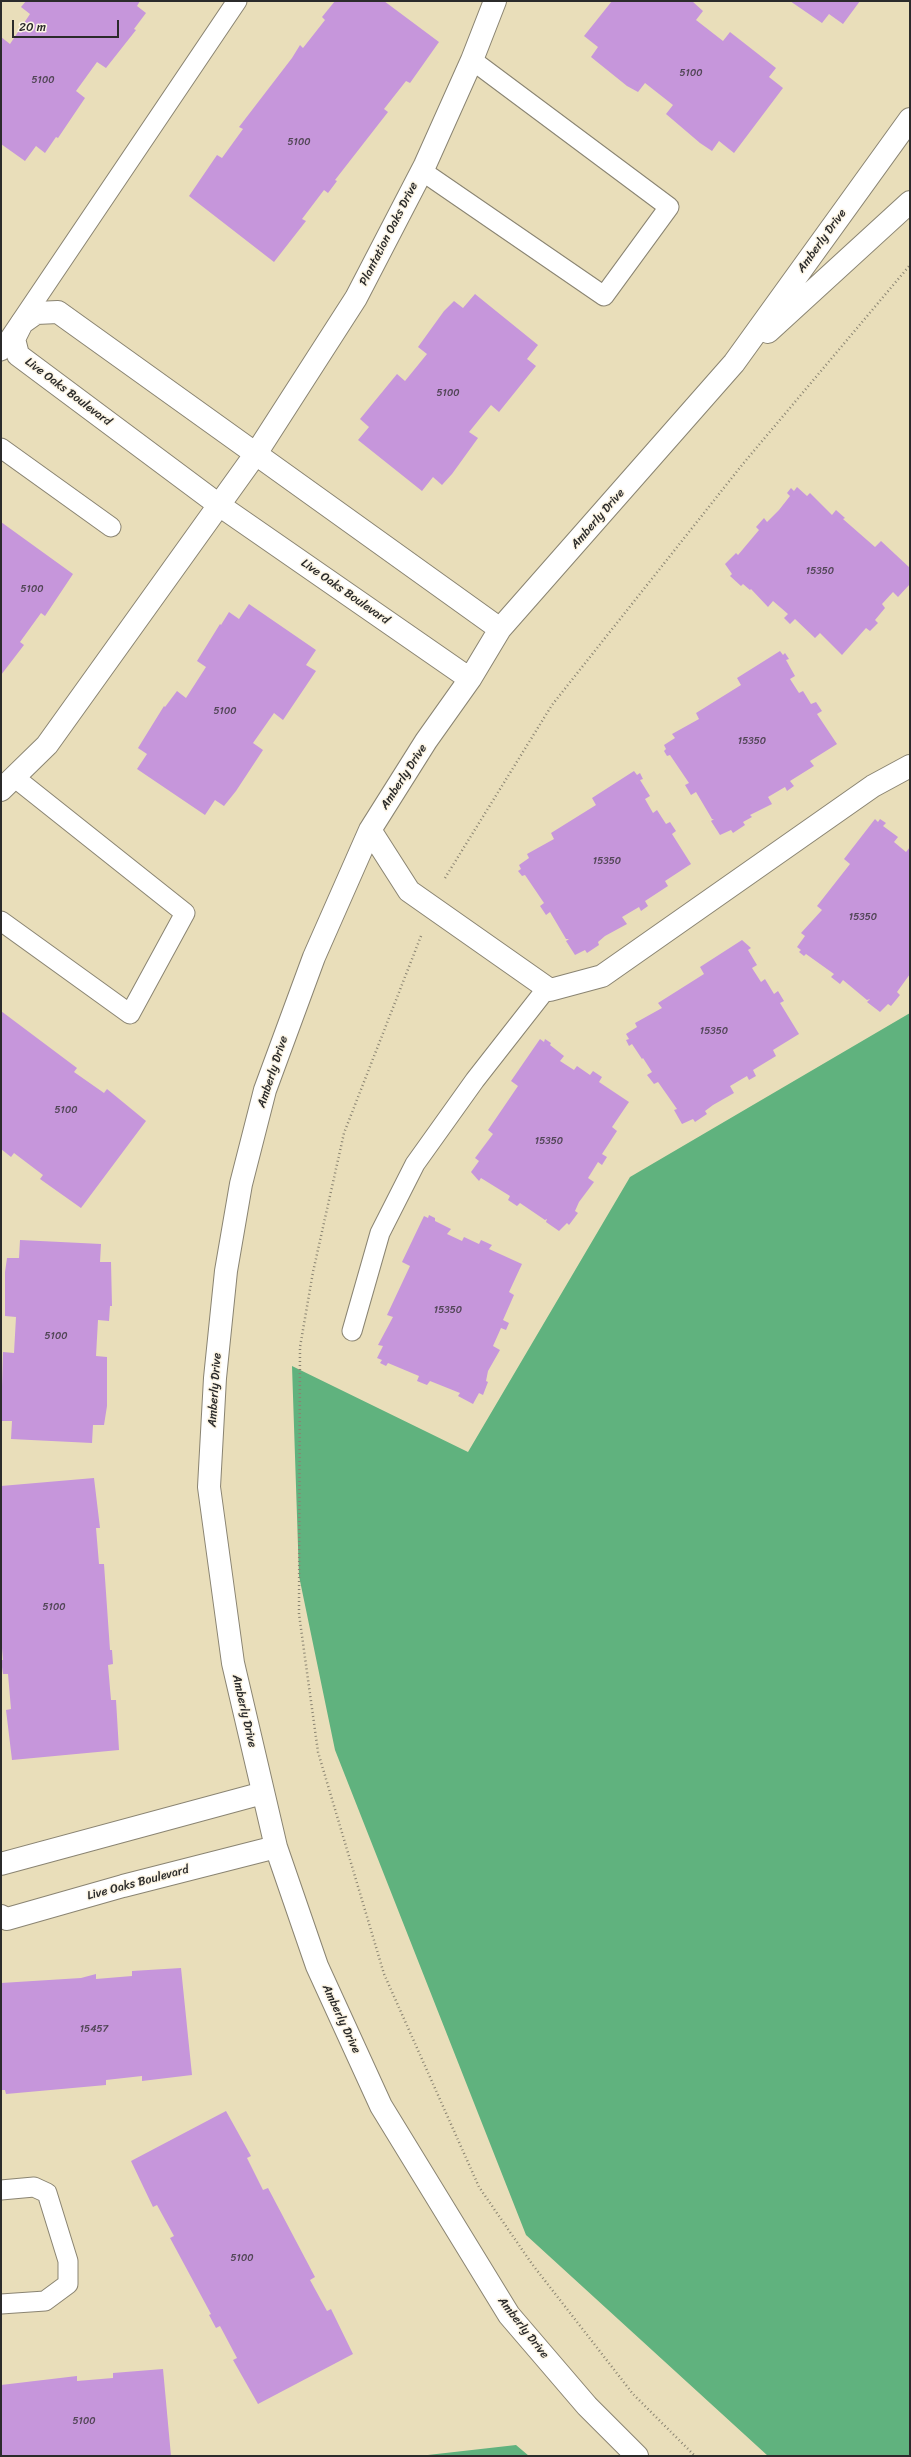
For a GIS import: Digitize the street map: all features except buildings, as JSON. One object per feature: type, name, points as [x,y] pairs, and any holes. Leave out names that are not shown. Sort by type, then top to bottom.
[{"type":"street","name":"Plantation Oaks Drive","points":[[257,452],[356,298],[422,171],[472,60],[495,1]]},
{"type":"street","name":"Amberly Drive","points":[[637,2456],[587,2406],[509,2315],[381,2106],[316,1966],[276,1847],[233,1663],[209,1487],[215,1378],[226,1271],[241,1184],[265,1090],[314,956],[370,830],[426,742],[470,679],[500,629],[734,363],[910,120]]},
{"type":"street","name":"Amberly Drive","points":[[734,363],[910,202]]},
{"type":"street","points":[[22,323],[36,313],[58,312],[257,452],[500,629]]},
{"type":"street","name":"Live Oaks Boulevard","points":[[22,323],[14,338],[18,355],[219,506],[470,679]]},
{"type":"street","points":[[8,783],[47,745],[257,452]]},
{"type":"street","points":[[370,830],[409,891],[550,990],[602,976],[873,786],[910,766]]},
{"type":"street","points":[[1,1864],[263,1792]]},
{"type":"street","name":"Live Oaks Boulevard","points":[[1,1916],[7,1919],[123,1886],[276,1847]]},
{"type":"lane","points":[[1,351],[22,323],[237,1]]},
{"type":"lane","points":[[422,171],[604,296],[669,207],[472,60]]},
{"type":"lane","points":[[1,448],[111,527]]},
{"type":"lane","points":[[1,921],[130,1014],[185,913],[8,783]]},
{"type":"lane","points":[[352,1331],[380,1233],[415,1164],[475,1080],[547,988]]},
{"type":"lane","points":[[1,2190],[34,2187],[47,2193],[68,2261],[68,2284],[45,2301],[1,2304]]},
{"type":"path","points":[[441,884],[552,705],[742,465],[910,265]]},
{"type":"path","points":[[421,936],[344,1133],[313,1272],[300,1347],[298,1614],[318,1752],[384,1974],[479,2187],[532,2264],[633,2394],[695,2456]]},
{"type":"green space","points":[[910,1013],[910,2456],[768,2456],[526,2235],[335,1750],[299,1576],[292,1366],[468,1452],[630,1177]]},
{"type":"green space","points":[[516,2445],[529,2456],[419,2456]]}]
